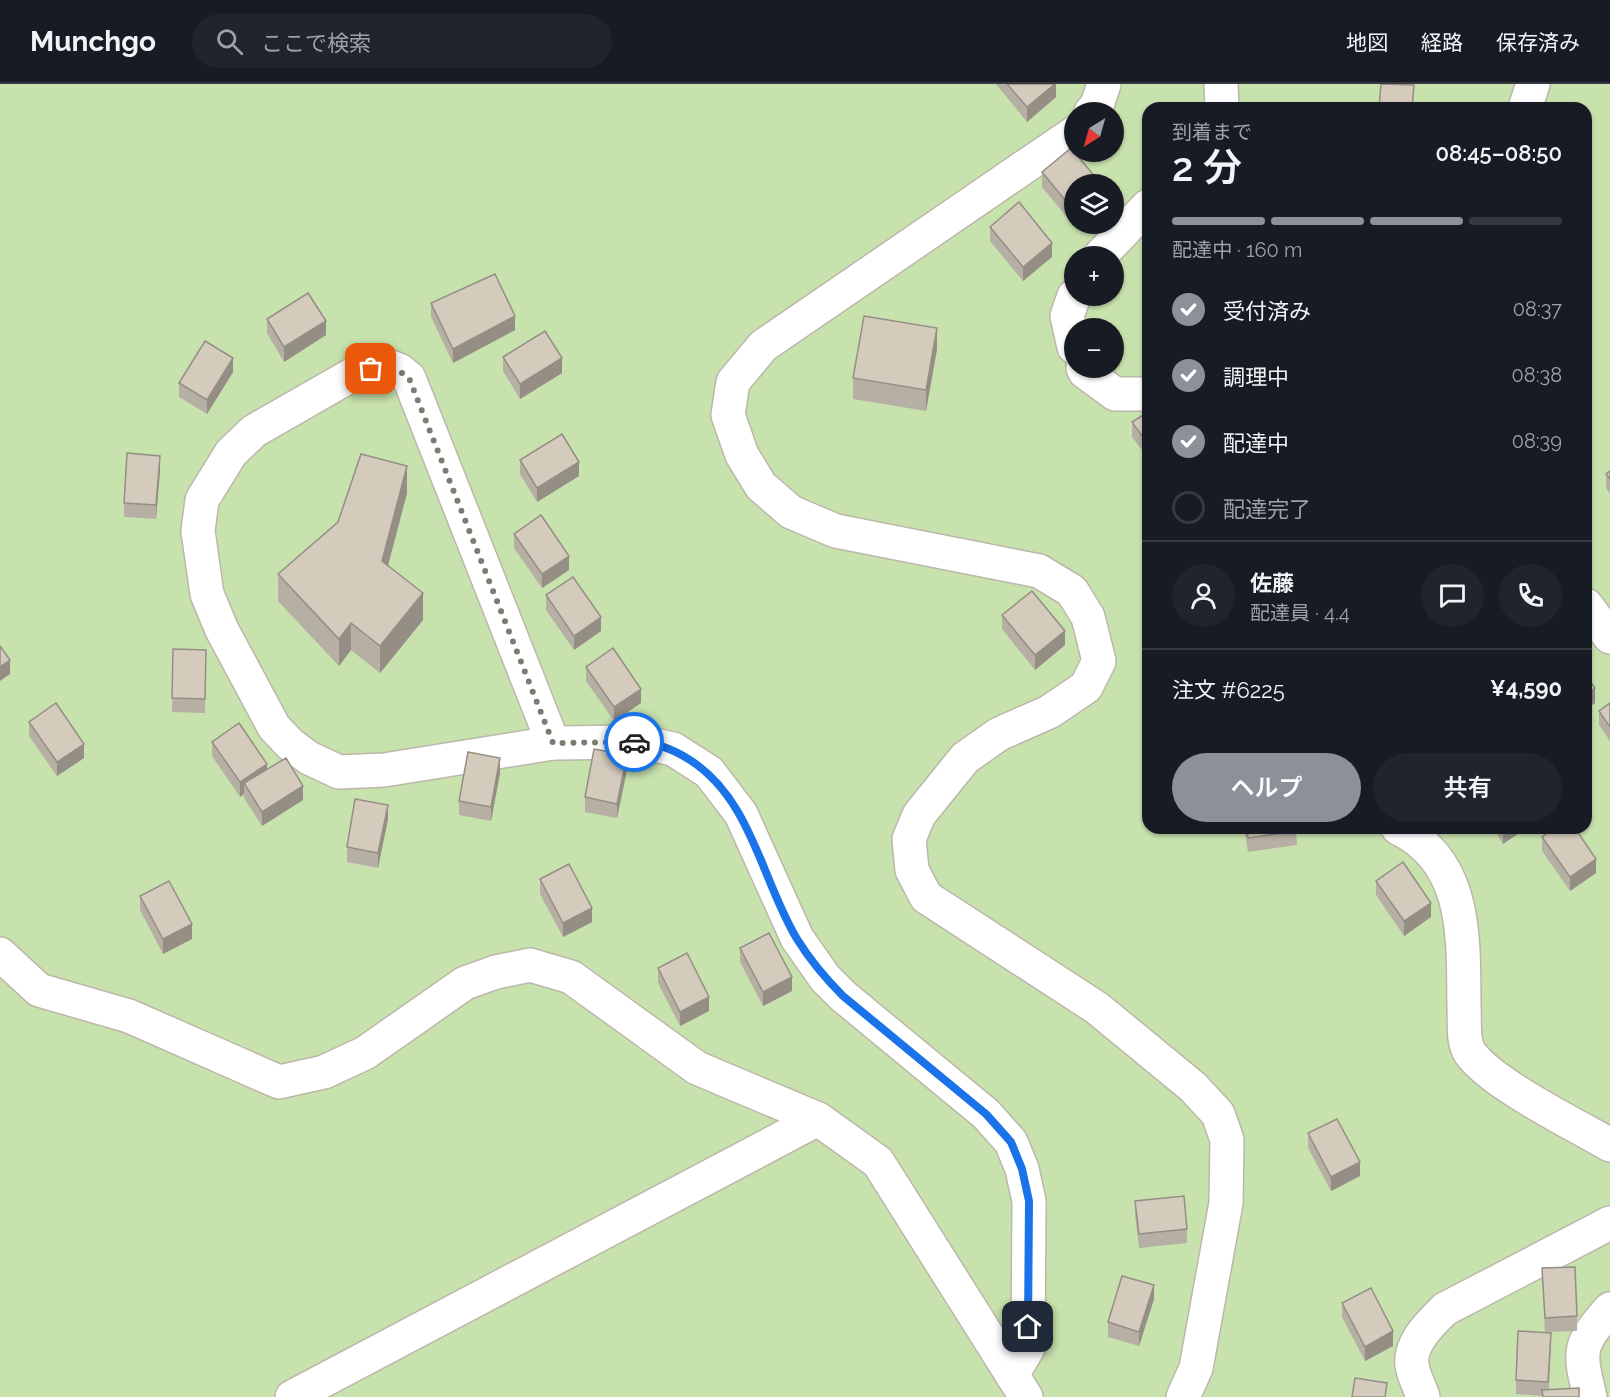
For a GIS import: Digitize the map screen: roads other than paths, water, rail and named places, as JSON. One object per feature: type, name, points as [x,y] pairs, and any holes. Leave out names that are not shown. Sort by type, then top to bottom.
[{"type":"street","points":[[1098,102],[1104,84]]},
{"type":"street","points":[[1221,84],[1222,102]]},
{"type":"street","points":[[1527,102],[1533,84]]},
{"type":"street","points":[[1064,140],[763,346],[733,382],[728,415],[742,455],[760,486],[791,512],[836,531],[1039,571],[1072,591],[1088,617],[1099,661],[1086,687],[1049,712],[999,734],[965,758],[919,815],[909,839],[912,870],[926,897],[1051,981],[1097,1008],[1193,1087],[1218,1114],[1227,1140],[1226,1203],[1196,1368],[1184,1397]]},
{"type":"street","points":[[1110,246],[1142,212]]},
{"type":"street","points":[[553,743],[409,378],[399,370],[385,365],[357,372],[254,431],[231,453],[202,500],[198,531],[207,594],[222,630],[274,727],[290,744],[309,758],[339,772],[384,770],[553,743],[640,742],[673,749],[709,772],[741,814],[797,938],[825,978],[843,996],[986,1114],[1011,1142],[1022,1169],[1029,1201],[1028,1348],[1019,1386]]},
{"type":"street","points":[[1093,378],[1115,394],[1142,394]]},
{"type":"street","points":[[1592,613],[1610,637]]},
{"type":"street","points":[[1412,834],[1437,859],[1453,890],[1463,924],[1465,1031],[1468,1051],[1487,1072],[1610,1145]]},
{"type":"street","points":[[0,954],[39,990],[129,1017],[279,1082],[324,1072],[365,1053],[465,983],[496,972],[530,965],[572,977],[697,1068],[818,1119],[878,1162],[1019,1386]]},
{"type":"street","points":[[292,1397],[818,1119]]},
{"type":"street","points":[[1423,1397],[1412,1365],[1416,1344],[1429,1325],[1445,1309],[1610,1223]]},
{"type":"street","points":[[1590,1397],[1581,1351],[1592,1329],[1610,1309]]}]
